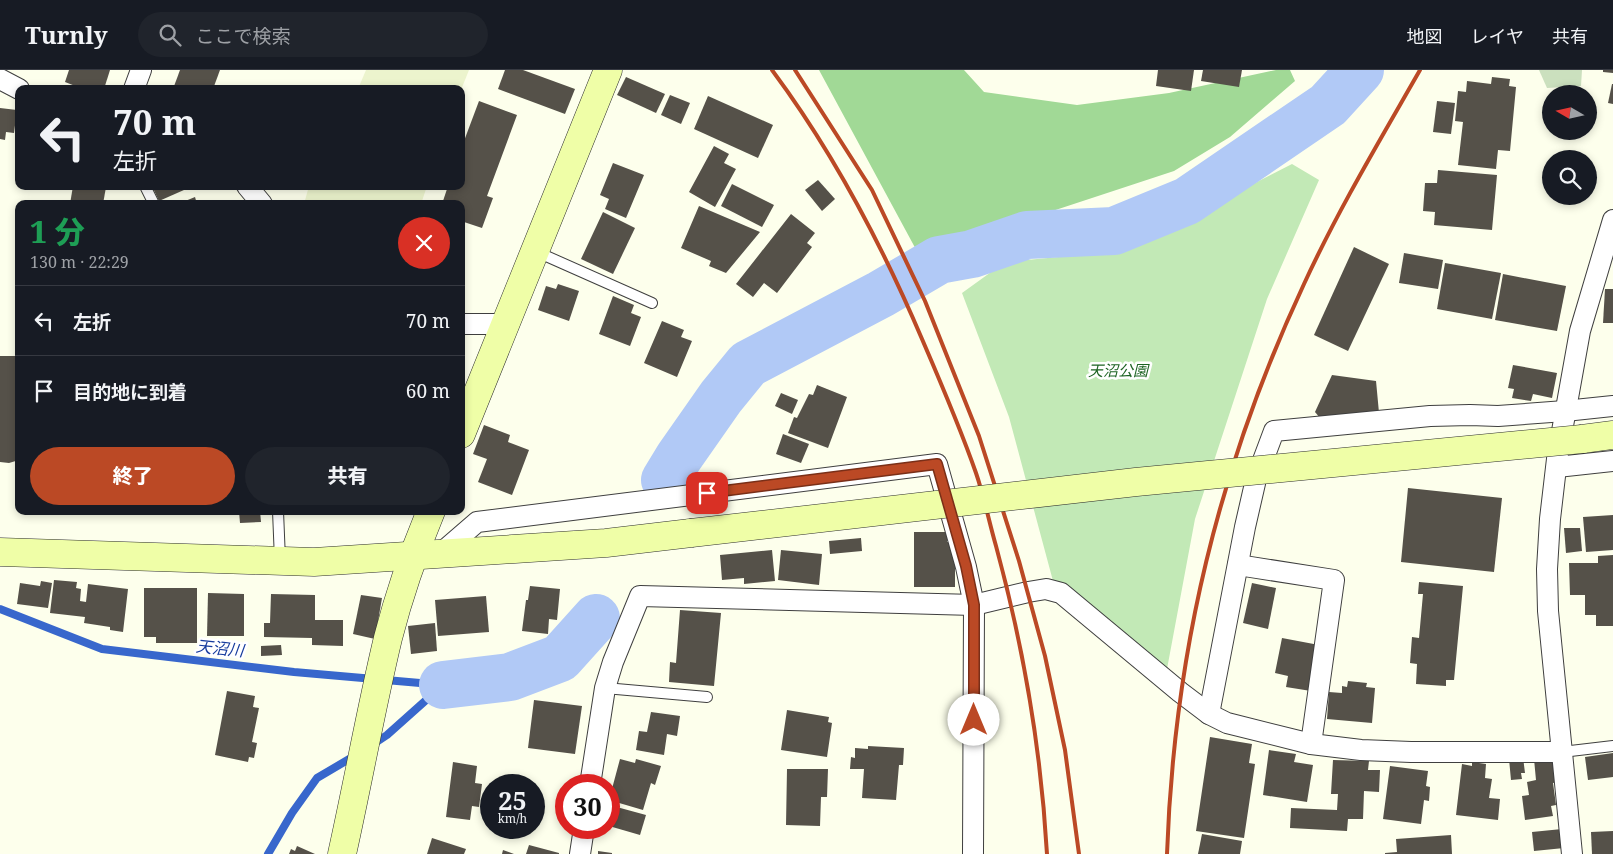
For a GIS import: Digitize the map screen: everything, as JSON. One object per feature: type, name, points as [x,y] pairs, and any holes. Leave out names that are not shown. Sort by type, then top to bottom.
[{"type":"street","points":[[135,85],[140,70]]},
{"type":"street","points":[[465,424],[608,70]]},
{"type":"street","points":[[0,79],[15,87]]},
{"type":"street","points":[[250,190],[259,200]]},
{"type":"street","points":[[1572,854],[1548,611],[1547,569],[1550,519],[1580,331],[1613,220]]},
{"type":"street","points":[[465,324],[505,324]]},
{"type":"street","points":[[1209,714],[1256,480],[1274,431],[1430,416],[1498,416],[1613,406]]},
{"type":"street","points":[[0,552],[314,562],[606,543],[1136,482],[1582,439],[1613,434]]},
{"type":"street","points":[[1557,467],[1613,461]]},
{"type":"street","points":[[440,554],[477,522],[937,464],[966,566],[974,605],[973,854]]},
{"type":"street","points":[[342,854],[368,725],[389,636],[413,556],[429,515]]},
{"type":"street","points":[[1238,565],[1334,580],[1311,744]]},
{"type":"street","points":[[592,774],[605,688],[613,662],[640,596],[974,605],[1028,592],[1046,590],[1061,593],[1167,682],[1209,714],[1227,723],[1311,744],[1361,750],[1411,752],[1562,752]]},
{"type":"street","points":[[580,854],[582,839]]},
{"type":"lane","points":[[534,251],[652,303]]},
{"type":"lane","points":[[278,515],[280,561]]},
{"type":"lane","points":[[605,688],[707,697]]},
{"type":"lane","points":[[1562,752],[1613,746]]},
{"type":"green space","points":[[366,70],[469,70],[463,85],[360,85]]},
{"type":"green space","points":[[819,70],[964,70],[984,92],[1077,105],[1169,93],[1276,70],[1290,70],[1295,81],[1230,137],[1174,171],[919,255]]},
{"type":"green space","points":[[1539,70],[1582,70],[1581,85],[1546,85]]},
{"type":"green space","name":"天沼公園","points":[[1292,164],[1319,180],[1267,299],[1195,519],[1167,669],[1053,581],[1009,417],[962,293],[1005,262],[1122,251]]},
{"type":"green space","points":[[308,190],[426,190],[422,200],[305,200]]},
{"type":"building","points":[[69,70],[110,70],[105,85],[73,85],[65,82]]},
{"type":"building","points":[[180,70],[220,70],[214,85],[174,85]]},
{"type":"building","points":[[505,70],[523,70],[575,89],[565,114],[498,89]]},
{"type":"building","points":[[1158,70],[1194,70],[1191,91],[1156,86]]},
{"type":"building","points":[[1203,70],[1242,70],[1239,87],[1201,81]]},
{"type":"building","points":[[1603,70],[1613,70],[1613,73],[1603,72]]},
{"type":"building","points":[[626,77],[665,94],[656,113],[617,95]]},
{"type":"building","points":[[1492,77],[1510,79],[1509,86],[1516,87],[1510,151],[1498,150],[1496,169],[1458,165],[1463,122],[1455,121],[1458,91],[1466,92],[1467,81],[1491,84]]},
{"type":"building","points":[[1613,84],[1613,104],[1608,103]]},
{"type":"building","points":[[670,95],[690,103],[681,124],[661,115]]},
{"type":"building","points":[[708,96],[773,125],[758,158],[694,129]]},
{"type":"building","points":[[479,101],[517,115],[487,196],[493,198],[482,228],[465,222],[465,200],[443,200],[447,190],[465,190],[465,138]]},
{"type":"building","points":[[1437,101],[1455,103],[1451,134],[1433,132]]},
{"type":"building","points":[[0,108],[15,110],[14,133],[6,132],[5,140],[0,139]]},
{"type":"building","points":[[714,146],[729,154],[724,163],[736,169],[715,207],[689,192]]},
{"type":"building","points":[[613,163],[644,175],[626,218],[605,209],[609,199],[600,195]]},
{"type":"building","points":[[1438,170],[1497,175],[1492,230],[1434,225],[1435,212],[1423,211],[1425,183],[1437,183]]},
{"type":"building","points":[[818,180],[835,199],[822,211],[805,190]]},
{"type":"building","points":[[732,184],[774,205],[762,227],[721,206]]},
{"type":"building","points":[[72,190],[105,190],[104,200],[71,200]]},
{"type":"building","points":[[154,190],[184,190],[161,200],[159,200]]},
{"type":"building","points":[[699,206],[760,232],[726,273],[709,266],[711,261],[681,248]]},
{"type":"building","points":[[603,212],[635,228],[613,274],[581,259]]},
{"type":"building","points":[[791,214],[815,233],[807,243],[812,247],[777,293],[764,283],[753,297],[736,284]]},
{"type":"building","points":[[1354,247],[1389,264],[1348,351],[1314,335]]},
{"type":"building","points":[[1404,253],[1443,260],[1438,289],[1399,283]]},
{"type":"building","points":[[1445,263],[1501,273],[1492,319],[1437,309]]},
{"type":"building","points":[[1503,274],[1566,286],[1557,331],[1495,320]]},
{"type":"building","points":[[558,284],[579,291],[569,321],[538,310],[546,286],[556,289]]},
{"type":"building","points":[[1605,289],[1613,289],[1613,323],[1603,323]]},
{"type":"building","points":[[613,296],[634,305],[631,313],[641,317],[630,346],[599,334]]},
{"type":"building","points":[[662,321],[684,330],[681,337],[692,341],[677,377],[644,363]]},
{"type":"building","points":[[0,356],[15,356],[15,461],[0,462]]},
{"type":"building","points":[[1513,365],[1557,373],[1552,398],[1533,394],[1531,401],[1512,398],[1514,389],[1508,388]]},
{"type":"building","points":[[1332,375],[1376,381],[1379,413],[1320,418],[1315,412]]},
{"type":"building","points":[[817,385],[847,397],[828,448],[788,433],[794,417],[797,418],[809,394],[813,395]]},
{"type":"building","points":[[781,393],[798,400],[792,414],[775,406]]},
{"type":"building","points":[[484,425],[510,435],[508,442],[529,450],[512,495],[478,482],[487,459],[473,454]]},
{"type":"building","points":[[783,434],[809,444],[801,463],[776,454]]},
{"type":"building","points":[[1408,488],[1502,498],[1494,572],[1401,562]]},
{"type":"building","points":[[239,515],[260,515],[261,522],[240,523]]},
{"type":"building","points":[[1613,515],[1613,550],[1586,552],[1583,517]]},
{"type":"building","points":[[1564,528],[1580,528],[1582,551],[1566,553]]},
{"type":"building","points":[[914,532],[947,532],[947,542],[955,542],[955,587],[914,587]]},
{"type":"building","points":[[861,538],[862,551],[830,554],[829,541]]},
{"type":"building","points":[[772,550],[775,581],[744,584],[744,578],[722,580],[720,555]]},
{"type":"building","points":[[781,550],[822,554],[819,585],[778,580]]},
{"type":"building","points":[[1613,555],[1613,626],[1596,626],[1596,615],[1585,615],[1585,595],[1570,595],[1569,563],[1598,563],[1598,556]]},
{"type":"building","points":[[54,580],[77,582],[76,588],[81,589],[80,601],[86,602],[88,584],[128,589],[123,632],[110,630],[110,627],[84,623],[85,617],[50,613]]},
{"type":"building","points":[[41,581],[52,583],[48,608],[17,604],[20,583],[40,586]]},
{"type":"building","points":[[1419,582],[1463,586],[1454,680],[1446,680],[1446,686],[1416,684],[1417,664],[1410,663],[1412,637],[1419,638],[1423,594],[1418,594]]},
{"type":"building","points":[[1252,583],[1276,588],[1268,629],[1243,623]]},
{"type":"building","points":[[530,586],[560,589],[557,620],[549,619],[548,634],[522,631]]},
{"type":"building","points":[[144,588],[197,588],[197,643],[156,643],[156,637],[144,637]]},
{"type":"building","points":[[208,593],[244,594],[244,636],[207,636]]},
{"type":"building","points":[[271,594],[315,595],[315,620],[343,620],[343,646],[312,645],[312,638],[264,637],[264,623],[270,623]]},
{"type":"building","points":[[361,595],[382,598],[375,639],[353,634]]},
{"type":"building","points":[[486,596],[489,632],[438,636],[435,600]]},
{"type":"building","points":[[680,610],[721,613],[714,686],[669,682],[670,662],[676,663]]},
{"type":"building","points":[[435,623],[437,651],[411,654],[408,626]]},
{"type":"building","points":[[1282,638],[1319,645],[1311,691],[1286,687],[1288,676],[1275,673]]},
{"type":"building","points":[[281,645],[282,655],[261,656],[261,646]]},
{"type":"building","points":[[1348,681],[1367,683],[1366,687],[1375,688],[1372,723],[1327,719],[1329,692],[1342,693],[1342,686],[1347,687]]},
{"type":"building","points":[[227,691],[255,696],[253,707],[259,708],[252,742],[257,743],[254,758],[249,757],[248,762],[215,755]]},
{"type":"building","points":[[534,700],[582,706],[575,754],[528,748]]},
{"type":"building","points":[[787,710],[829,717],[828,722],[832,723],[827,757],[781,750]]},
{"type":"building","points":[[651,712],[680,716],[677,736],[667,734],[664,755],[636,750],[639,731],[647,732]]},
{"type":"building","points":[[1210,737],[1252,744],[1249,763],[1255,764],[1244,838],[1196,831]]},
{"type":"building","points":[[868,746],[904,748],[903,765],[899,765],[896,800],[862,798],[864,769],[850,769],[851,757],[855,758],[855,748],[868,749]]},
{"type":"building","points":[[1269,750],[1296,754],[1294,762],[1313,765],[1307,802],[1263,795]]},
{"type":"building","points":[[1613,753],[1613,777],[1588,780],[1585,757]]},
{"type":"building","points":[[1556,756],[1559,782],[1553,783],[1556,805],[1551,806],[1553,816],[1525,820],[1522,796],[1529,795],[1527,782],[1536,780],[1534,759]]},
{"type":"building","points":[[1523,757],[1525,773],[1521,773],[1522,779],[1511,780],[1509,759]]},
{"type":"building","points":[[620,759],[635,763],[636,759],[661,766],[655,785],[651,783],[643,810],[620,803],[620,774],[616,774]]},
{"type":"building","points":[[1333,760],[1369,761],[1368,770],[1380,770],[1379,792],[1364,791],[1363,819],[1348,819],[1347,831],[1290,828],[1291,808],[1337,810],[1338,794],[1331,794]]},
{"type":"building","points":[[453,762],[477,766],[475,783],[480,784],[479,807],[472,806],[470,820],[446,817]]},
{"type":"building","points":[[1472,762],[1486,764],[1485,778],[1492,779],[1489,798],[1500,799],[1498,820],[1456,815],[1462,764],[1472,766]]},
{"type":"building","points":[[1390,766],[1428,771],[1426,786],[1430,787],[1429,801],[1424,800],[1421,824],[1383,819]]},
{"type":"building","points":[[787,769],[828,769],[827,797],[821,797],[820,826],[786,825]]},
{"type":"building","points":[[620,808],[646,815],[640,835],[620,829]]},
{"type":"building","points":[[1562,829],[1564,848],[1534,851],[1532,832]]},
{"type":"building","points":[[1613,831],[1613,854],[1592,854],[1591,832]]},
{"type":"building","points":[[1202,834],[1242,841],[1240,854],[1198,854]]},
{"type":"building","points":[[1451,835],[1452,854],[1385,854],[1397,852],[1396,839]]},
{"type":"building","points":[[432,838],[466,849],[464,854],[427,854]]},
{"type":"building","points":[[529,845],[559,853],[559,854],[526,854]]},
{"type":"building","points":[[297,846],[315,854],[289,854],[291,849],[295,851]]},
{"type":"building","points":[[503,850],[514,854],[502,854]]},
{"type":"building","points":[[598,851],[612,853],[612,854],[598,854]]},
{"type":"waterway","points":[[665,480],[721,397],[748,364],[881,294],[939,260],[972,254],[1027,235],[1114,231],[1187,201],[1328,105],[1360,70]]},
{"type":"waterway","name":"天沼川","points":[[0,609],[102,649],[294,672],[443,685]]},
{"type":"waterway","points":[[443,685],[510,677],[560,658],[596,618]]},
{"type":"waterway","points":[[372,745],[387,735],[443,685]]},
{"type":"waterway","points":[[268,854],[292,813],[317,778],[356,755]]},
{"type":"railway","points":[[772,70],[816,133],[873,234],[907,304],[957,422],[976,473],[1006,584],[1023,661],[1036,737],[1047,854]]},
{"type":"railway","points":[[795,70],[872,190],[925,301],[979,436],[1019,561],[1045,656],[1065,750],[1079,854]]},
{"type":"railway","points":[[1167,854],[1171,779],[1179,705],[1191,633],[1206,562],[1225,491],[1248,421],[1274,352],[1304,284],[1345,202],[1420,70]]},
{"type":"route","points":[[707,493],[937,464],[966,566],[974,605],[974,720]]}]
